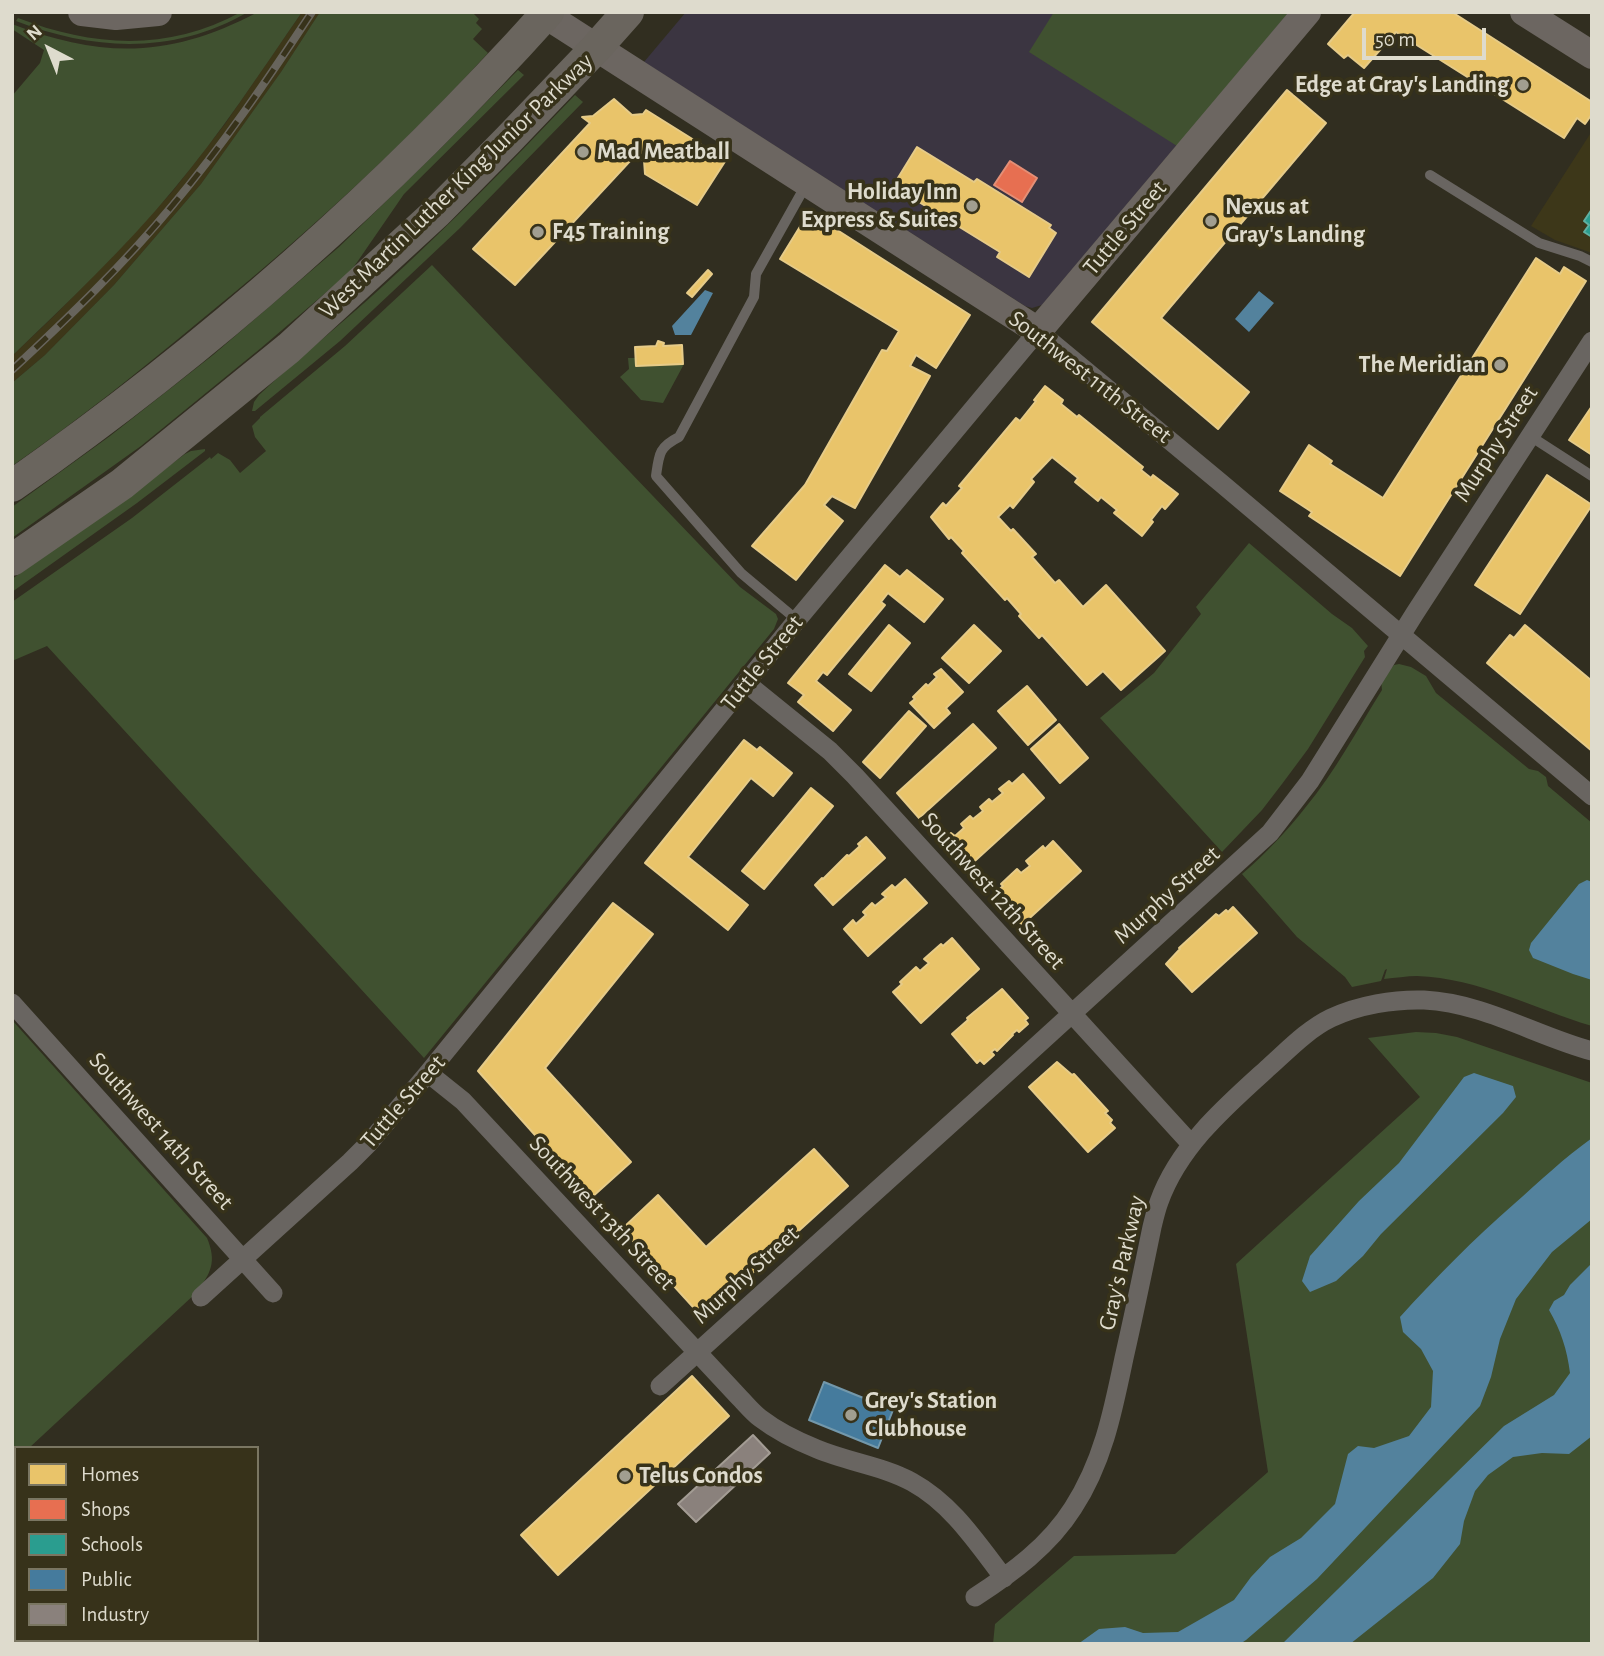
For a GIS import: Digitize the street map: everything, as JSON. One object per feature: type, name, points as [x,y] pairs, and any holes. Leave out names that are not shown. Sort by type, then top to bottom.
[{"type":"main road","name":"West Martin Luther King Junior Parkway","points":[[12,560],[122,484],[289,348],[436,213],[508,141],[628,12]]},
{"type":"main road","points":[[12,486],[160,376],[280,277],[405,161],[545,13]]},
{"type":"street","points":[[82,12],[116,16],[158,12]]},
{"type":"street","name":"Tuttle Street","points":[[201,1297],[350,1162],[387,1122],[797,620],[1307,12]]},
{"type":"street","points":[[1524,12],[1592,55]]},
{"type":"street","name":"Southwest 11th Street","points":[[545,13],[1038,331],[1592,796]]},
{"type":"street","name":"Murphy Street","points":[[660,1386],[1269,833],[1310,781],[1400,636],[1592,341]]},
{"type":"street","name":"Southwest 12th Street","points":[[746,682],[838,759],[1191,1144]]},
{"type":"street","name":"Gray's Parkway","points":[[975,1597],[1004,1578],[1051,1536],[1073,1510],[1094,1469],[1110,1425],[1152,1227],[1159,1201],[1170,1178],[1191,1144],[1223,1109],[1297,1042],[1330,1018],[1366,1006],[1425,1000],[1476,1009],[1592,1051]]},
{"type":"street","name":"Southwest 14th Street","points":[[12,1003],[273,1293]]},
{"type":"street","name":"Southwest 13th Street","points":[[428,1073],[463,1101],[760,1418],[790,1437],[818,1450],[911,1481],[935,1496],[962,1524],[1004,1578]]},
{"type":"lane","points":[[1430,175],[1539,243],[1592,262]]},
{"type":"lane","points":[[797,620],[741,573],[656,476],[659,456],[665,444],[679,437],[754,296],[755,274],[807,183]]},
{"type":"lane","points":[[1530,436],[1592,476]]},
{"type":"shaded area","points":[[302,12],[320,12],[201,184],[114,285],[45,355],[12,383],[12,356],[118,251],[172,192],[225,124]]},
{"type":"shaded area","points":[[686,12],[1289,12],[1042,305],[1032,308],[644,62]]},
{"type":"shaded area","points":[[1592,131],[1592,253],[1555,240],[1531,226]]},
{"type":"green space","points":[[241,12],[248,12],[192,36],[134,44],[75,38],[16,21],[18,18],[74,35],[130,41],[186,34]]},
{"type":"green space","points":[[258,12],[302,12],[223,125],[173,190],[115,254],[12,356],[12,96],[40,63],[44,50],[12,29],[12,24],[77,43],[107,48],[136,48],[196,38]]},
{"type":"green space","points":[[320,12],[472,12],[479,19],[476,23],[482,29],[473,39],[488,53],[385,158],[276,257],[132,376],[12,466],[12,383],[45,355],[114,285],[201,184]]},
{"type":"green space","points":[[1054,12],[1289,12],[1177,146],[1029,52]]},
{"type":"green space","points":[[518,70],[524,75],[404,194],[351,271],[141,446],[12,538],[12,507],[110,436],[213,355],[339,247]]},
{"type":"green space","points":[[575,95],[583,102],[460,228],[340,341],[252,411],[259,395],[408,263]]},
{"type":"green space","points":[[432,265],[740,587],[776,614],[778,619],[774,629],[424,1058],[47,646],[12,661],[12,602],[132,518],[210,457],[211,459],[218,453],[230,460],[240,473],[266,451],[255,437],[252,426],[260,417],[345,346]]},
{"type":"green space","points":[[628,358],[635,358],[636,366],[684,364],[663,403],[641,400],[620,377],[629,369]]},
{"type":"green space","points":[[205,449],[137,503],[12,592],[12,579],[185,454]]},
{"type":"green space","points":[[1249,543],[1352,628],[1368,646],[1364,651],[1365,657],[1308,749],[1262,810],[1222,852],[1100,718],[1154,673],[1201,614],[1196,607]]},
{"type":"green space","points":[[1394,665],[1411,667],[1426,676],[1436,693],[1529,769],[1546,777],[1548,786],[1592,823],[1592,1026],[1462,982],[1417,976],[1384,979],[1387,969],[1381,981],[1352,987],[1345,977],[1297,937],[1242,874],[1283,834],[1316,794],[1382,690],[1381,680]]},
{"type":"green space","points":[[12,1020],[207,1238],[212,1261],[209,1273],[196,1293],[31,1446],[14,1446],[12,1464]]},
{"type":"green space","points":[[1416,1032],[1457,1037],[1592,1083],[1592,1644],[993,1644],[995,1624],[1074,1556],[1175,1554],[1268,1472],[1236,1264],[1420,1097],[1368,1038]]},
{"type":"water","points":[[705,290],[713,293],[691,335],[675,335],[672,326]]},
{"type":"water","points":[[1259,291],[1274,303],[1249,332],[1235,319]]},
{"type":"water","points":[[1587,880],[1592,882],[1592,980],[1533,958],[1529,950],[1531,943],[1579,884]]},
{"type":"water","points":[[1474,1073],[1513,1086],[1516,1097],[1381,1234],[1363,1256],[1336,1281],[1310,1292],[1302,1281],[1310,1256],[1359,1201],[1399,1163],[1464,1077]]},
{"type":"water","points":[[1592,1138],[1592,1219],[1552,1252],[1516,1299],[1500,1339],[1491,1377],[1480,1406],[1317,1579],[1240,1644],[1078,1644],[1099,1629],[1125,1627],[1143,1633],[1178,1632],[1234,1600],[1270,1557],[1301,1538],[1335,1504],[1348,1454],[1358,1446],[1374,1448],[1409,1436],[1431,1407],[1433,1371],[1421,1349],[1403,1332],[1400,1317],[1484,1231]]},
{"type":"water","points":[[1592,1263],[1592,1436],[1569,1454],[1542,1453],[1513,1457],[1488,1475],[1475,1491],[1464,1521],[1460,1544],[1433,1578],[1350,1644],[1282,1644],[1504,1426],[1554,1395],[1570,1373],[1563,1340],[1549,1310],[1554,1301],[1564,1295]]},
{"type":"building: Homes","name":"Edge at Gray's Landing","points":[[1355,12],[1452,12],[1592,102],[1592,114],[1585,124],[1577,118],[1564,138],[1396,32],[1364,68],[1348,55],[1344,58],[1328,44]]},
{"type":"building: Homes","name":"Nexus at Gray's Landing","points":[[1287,90],[1326,123],[1161,318],[1249,392],[1218,429],[1092,322]]},
{"type":"building: Homes","points":[[614,99],[632,115],[643,114],[646,110],[726,160],[697,205],[645,174],[644,160],[631,160],[515,285],[473,249],[590,123],[582,117],[593,116]]},
{"type":"building: Homes","name":"Holiday Inn Express & Suites","points":[[917,147],[974,182],[977,179],[1051,225],[1049,228],[1056,233],[1029,277],[997,257],[1000,252],[893,186]]},
{"type":"building: Homes","points":[[809,212],[970,315],[936,368],[916,355],[910,366],[930,376],[855,508],[832,496],[824,505],[843,521],[796,580],[752,546],[805,485],[882,350],[887,351],[899,331],[780,259]]},
{"type":"building: Homes","name":"The Meridian","points":[[1536,258],[1560,274],[1564,267],[1586,281],[1400,576],[1309,516],[1312,512],[1280,491],[1309,445],[1332,461],[1330,464],[1383,498]]},
{"type":"building: Homes","points":[[708,270],[712,274],[692,297],[687,293]]},
{"type":"building: Homes","points":[[658,341],[664,343],[663,346],[682,345],[683,364],[636,366],[635,347],[656,346]]},
{"type":"building: Homes","points":[[1045,386],[1063,400],[1061,404],[1077,417],[1079,415],[1143,467],[1141,470],[1151,478],[1153,475],[1178,494],[1165,509],[1162,506],[1142,536],[1114,513],[1117,510],[1101,497],[1098,501],[1075,482],[1078,478],[1052,457],[1031,479],[1034,482],[1013,508],[1010,505],[998,517],[1036,554],[1032,557],[1055,583],[1059,580],[1083,607],[1106,585],[1165,651],[1121,690],[1103,671],[1087,685],[1042,635],[1039,638],[1007,598],[1005,600],[931,517],[943,503],[946,506],[962,488],[959,486],[1016,418],[1020,421]]},
{"type":"building: Homes","points":[[1592,406],[1592,455],[1569,440]]},
{"type":"building: Homes","points":[[1547,475],[1592,505],[1520,614],[1475,585]]},
{"type":"building: Homes","points":[[885,565],[900,577],[907,570],[943,599],[924,622],[888,593],[881,602],[885,605],[827,675],[823,672],[816,681],[851,710],[833,731],[798,702],[804,695],[788,683]]},
{"type":"building: Homes","points":[[889,625],[910,643],[871,691],[849,674]]},
{"type":"building: Homes","points":[[974,625],[1001,651],[969,683],[942,658]]},
{"type":"building: Homes","points":[[1525,625],[1592,681],[1592,751],[1487,663],[1510,635],[1514,638]]},
{"type":"building: Homes","points":[[941,669],[963,692],[946,708],[950,713],[934,728],[910,703],[926,684],[928,686],[937,677],[934,674]]},
{"type":"building: Homes","points":[[1027,686],[1056,720],[1028,745],[998,711]]},
{"type":"building: Homes","points":[[909,711],[926,726],[880,778],[863,762]]},
{"type":"building: Homes","points":[[973,724],[996,748],[919,818],[897,793]]},
{"type":"building: Homes","points":[[1059,724],[1088,758],[1060,783],[1031,749]]},
{"type":"building: Homes","points":[[744,740],[757,750],[760,747],[792,773],[773,796],[751,778],[688,857],[748,905],[728,930],[645,863]]},
{"type":"building: Homes","points":[[1023,774],[1044,798],[966,869],[941,842],[951,833],[955,836],[964,828],[961,824],[970,816],[973,819],[983,811],[980,807],[989,799],[992,802],[1003,793],[999,789],[1009,781],[1012,784]]},
{"type":"building: Homes","points":[[811,788],[833,806],[764,889],[742,871]]},
{"type":"building: Homes","points":[[866,837],[885,858],[833,905],[815,885],[860,846],[858,844]]},
{"type":"building: Homes","points":[[1053,841],[1081,871],[1022,925],[994,894],[1017,869],[1021,873],[1030,866],[1026,861]]},
{"type":"building: Homes","points":[[905,879],[927,903],[868,956],[844,929],[853,920],[856,924],[866,915],[863,912],[872,903],[875,906],[886,897],[882,894],[892,885],[895,888]]},
{"type":"building: Homes","points":[[613,903],[653,934],[545,1068],[631,1162],[591,1198],[478,1071]]},
{"type":"building: Homes","points":[[1233,907],[1257,933],[1192,992],[1166,964],[1179,948],[1216,914],[1219,916]]},
{"type":"building: Homes","points":[[952,938],[979,969],[921,1023],[893,992],[916,967],[920,971],[929,963],[924,959]]},
{"type":"building: Homes","points":[[1002,989],[1028,1018],[1025,1020],[1028,1024],[1012,1034],[997,1051],[995,1049],[991,1052],[994,1055],[984,1064],[980,1060],[977,1063],[952,1034]]},
{"type":"building: Homes","points":[[1057,1062],[1074,1074],[1108,1111],[1105,1113],[1115,1128],[1088,1152],[1029,1087]]},
{"type":"building: Homes","points":[[814,1149],[848,1186],[703,1318],[622,1229],[658,1195],[706,1247]]},
{"type":"building: Homes","name":"Telus Condos","points":[[692,1376],[729,1416],[558,1575],[521,1535]]},
{"type":"building: Shops","points":[[1010,161],[1037,178],[1022,202],[994,185]]},
{"type":"building: Schools","points":[[1592,209],[1592,237],[1584,232],[1589,225],[1584,221]]},
{"type":"building: Public","name":"Grey's Station Clubhouse","points":[[824,1382],[893,1410],[878,1448],[809,1420]]},
{"type":"building: Industry","points":[[753,1435],[770,1453],[696,1522],[678,1504]]},
{"type":"railway","points":[[12,370],[95,291],[172,206],[245,111],[312,12]]},
{"type":"place","name":"Edge at Gray's Landing","points":[[1523,85]]},
{"type":"place","name":"Mad Meatball","points":[[583,152]]},
{"type":"place","name":"Holiday Inn Express & Suites","points":[[972,206]]},
{"type":"place","name":"Nexus at Gray's Landing","points":[[1211,221]]},
{"type":"place","name":"F45 Training","points":[[538,232]]},
{"type":"place","name":"The Meridian","points":[[1500,365]]},
{"type":"place","name":"Grey's Station Clubhouse","points":[[851,1415]]},
{"type":"place","name":"Telus Condos","points":[[625,1476]]}]
